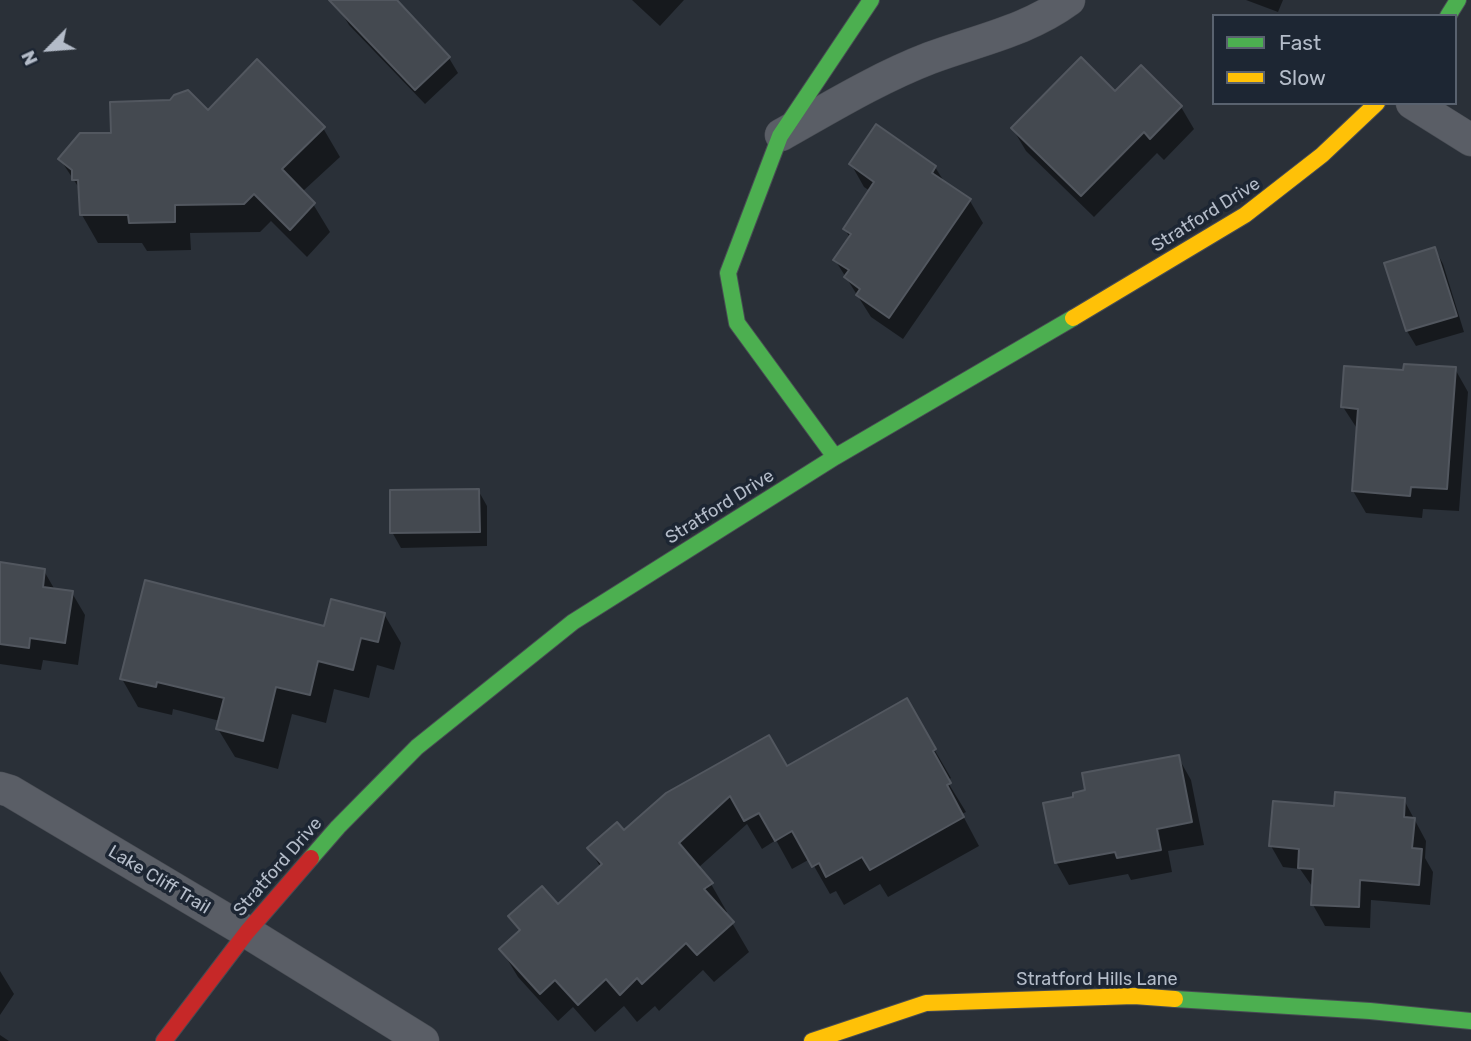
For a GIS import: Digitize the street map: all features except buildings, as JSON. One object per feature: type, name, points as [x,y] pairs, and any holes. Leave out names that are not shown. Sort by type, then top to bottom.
[{"type":"street","points":[[835,457],[737,323],[728,273],[780,136],[871,0]]},
{"type":"street","points":[[780,136],[855,94],[929,59],[1001,36],[1049,15],[1069,0]]},
{"type":"street","name":"Stratford Drive","points":[[164,1041],[247,932],[338,827],[416,747],[573,622],[835,457],[1224,229],[1293,181],[1341,141],[1375,105]]},
{"type":"street","points":[[1415,105],[1471,140]]},
{"type":"street","name":"Lake Cliff Trail","points":[[0,788],[10,791],[247,932],[424,1041]]},
{"type":"street","name":"Stratford Hills Lane","points":[[812,1041],[926,1003],[1134,996],[1356,1010],[1471,1021]]},
{"type":"traffic: fast","points":[[835,457],[737,323],[728,273],[780,136],[871,0]]},
{"type":"traffic: fast","points":[[1449,14],[1458,0]]},
{"type":"traffic: fast","points":[[311,858],[417,747],[573,622],[835,457],[1073,318]]},
{"type":"traffic: fast","points":[[1175,999],[1370,1011],[1471,1021]]},
{"type":"traffic: slow","points":[[1073,318],[1245,215],[1322,155],[1375,105]]},
{"type":"traffic: slow","points":[[812,1041],[926,1003],[1134,996],[1175,999]]},
{"type":"traffic: jam","points":[[164,1041],[247,932],[311,858]]}]
